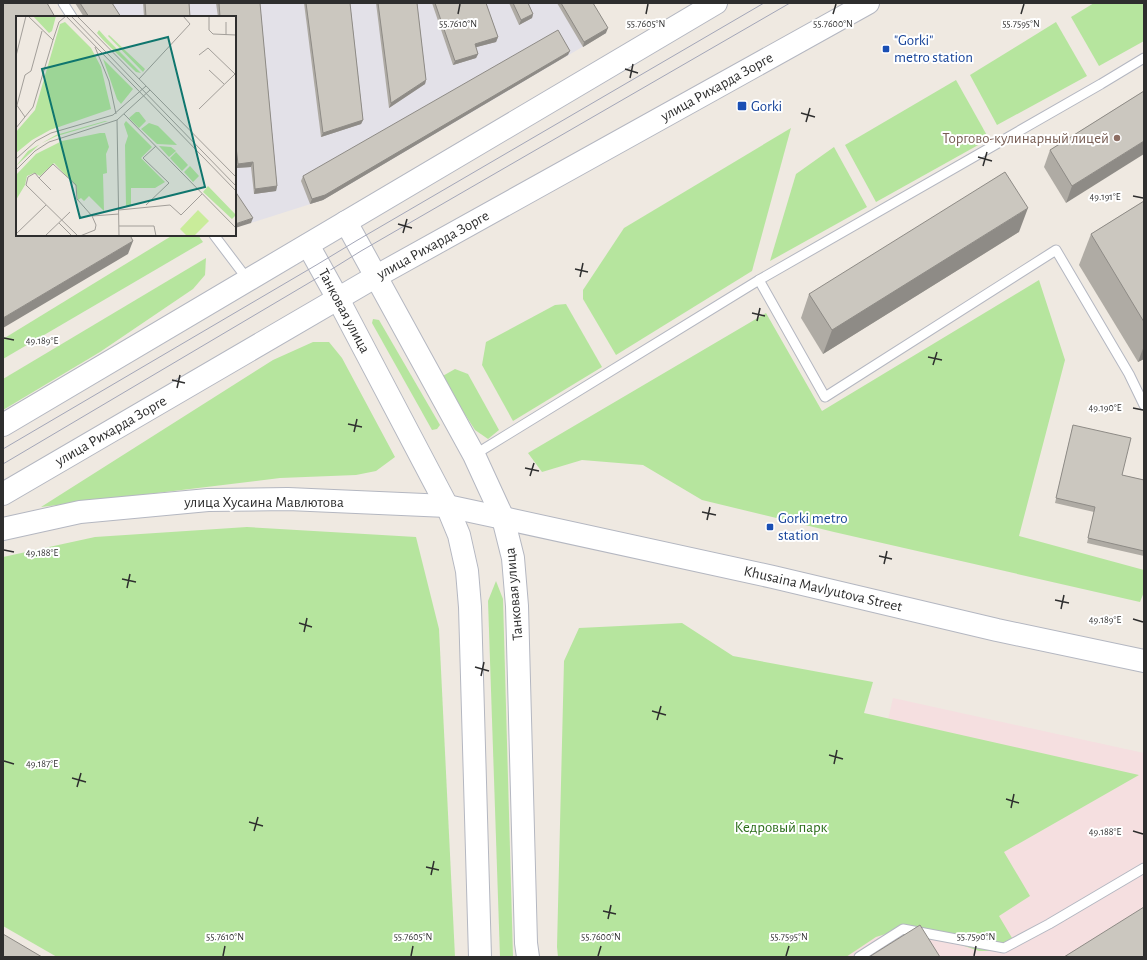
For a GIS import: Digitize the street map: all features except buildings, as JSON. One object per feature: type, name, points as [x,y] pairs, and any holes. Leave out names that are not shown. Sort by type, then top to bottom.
[{"type":"main road","points":[[3,425],[716,3]]},
{"type":"main road","name":"улица Рихарда Зорге","points":[[3,494],[375,277],[868,3]]},
{"type":"main road","name":"Танковая улица","points":[[346,222],[474,455],[503,518],[513,558],[517,606],[526,943],[528,957]]},
{"type":"main road","name":"Танковая улица","points":[[308,245],[447,506],[459,535],[467,571],[469,600],[480,957]]},
{"type":"main road","name":"улица Хусаина Мавлютова","points":[[3,529],[80,512],[208,500],[288,499],[447,506],[503,518]]},
{"type":"main road","name":"Khusaina Mavlyutova Street","points":[[503,518],[773,577],[997,630],[1144,661]]},
{"type":"lane","points":[[63,3],[71,16]]},
{"type":"lane","points":[[474,455],[759,280],[1144,58]]},
{"type":"lane","points":[[215,236],[248,280]]},
{"type":"lane","points":[[759,280],[825,397],[1056,250],[1129,374],[1144,405]]},
{"type":"lane","points":[[859,957],[903,929],[1004,948],[1050,924],[1144,868]]},
{"type":"shaded area","points":[[75,3],[589,3],[606,33],[323,200],[236,228],[236,16],[83,16]]},
{"type":"shaded area","points":[[893,698],[1144,753],[1144,957],[826,957],[834,951]]},
{"type":"green space","points":[[1094,3],[1144,3],[1144,41],[1099,66],[1071,17]]},
{"type":"green space","points":[[1056,22],[1087,76],[997,125],[970,75]]},
{"type":"green space","points":[[956,80],[989,139],[876,202],[845,145]]},
{"type":"green space","points":[[791,128],[752,271],[616,355],[583,299],[583,290],[624,228]]},
{"type":"green space","points":[[834,147],[867,207],[770,261],[796,174]]},
{"type":"green space","points":[[171,236],[199,236],[203,242],[3,359],[3,339]]},
{"type":"green space","points":[[206,258],[205,275],[193,289],[100,352],[3,410],[3,379]]},
{"type":"green space","points":[[1039,280],[1065,360],[1019,536],[1144,570],[1144,592],[1140,602],[834,532],[702,500],[643,465],[582,460],[542,472],[528,453],[766,313],[822,411]]},
{"type":"green space","points":[[566,304],[602,367],[513,421],[482,365],[486,342],[555,305]]},
{"type":"green space","points":[[373,319],[379,320],[440,425],[437,429],[432,430],[372,323]]},
{"type":"green space","points":[[313,342],[329,342],[342,358],[395,457],[376,471],[356,475],[280,478],[41,507],[273,360]]},
{"type":"green space","points":[[455,369],[468,374],[499,430],[488,439],[475,430],[441,377]]},
{"type":"green space","points":[[247,527],[416,537],[439,629],[455,957],[57,957],[3,926],[3,557],[95,537]]},
{"type":"green space","points":[[496,581],[503,599],[513,957],[500,957],[488,601]]},
{"type":"green space","name":"Кедровый парк","points":[[682,623],[733,656],[873,682],[864,713],[1139,775],[1004,852],[1030,896],[999,916],[1015,943],[1001,951],[979,951],[908,927],[876,937],[846,957],[558,957],[557,947],[564,661],[579,628]]},
{"type":"tram line","points":[[3,449],[764,3]]},
{"type":"tram line","points":[[3,464],[361,251],[790,3]]},
{"type":"place","name":"\"Gorki\" metro station","points":[[886,49]]},
{"type":"place","name":"Gorki","points":[[742,106]]},
{"type":"place","name":"Торгово-кулинарный лицей","points":[[1117,138]]},
{"type":"place","name":"Gorki metro station","points":[[770,527]]}]
